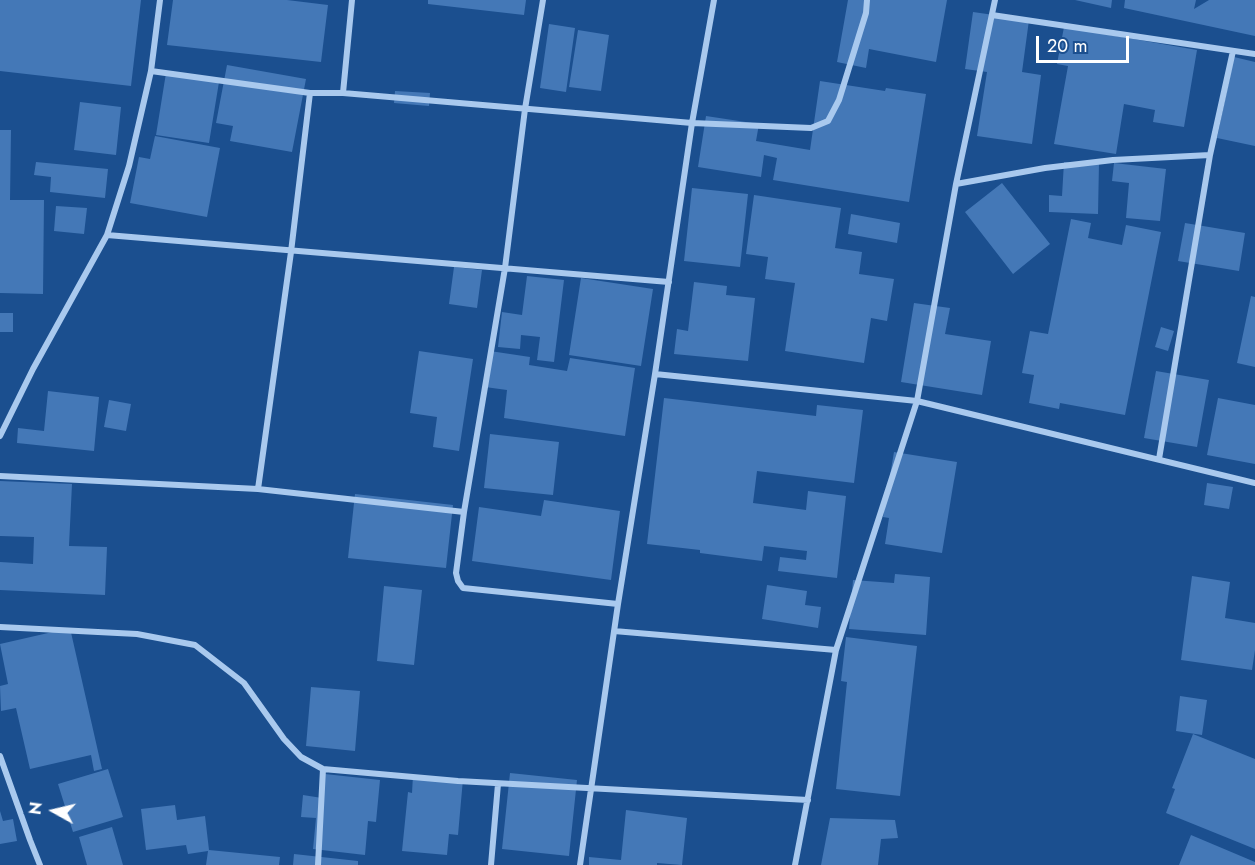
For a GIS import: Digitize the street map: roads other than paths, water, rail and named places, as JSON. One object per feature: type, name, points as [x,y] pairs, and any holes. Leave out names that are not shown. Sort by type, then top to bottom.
[{"type":"street","points":[[0,436],[33,369],[107,236],[129,166],[151,71],[160,0]]},
{"type":"street","points":[[343,93],[352,0]]},
{"type":"street","points":[[543,0],[525,110],[505,268],[456,573],[458,581],[468,590],[618,604]]},
{"type":"street","points":[[580,865],[692,123],[714,0]]},
{"type":"street","points":[[151,71],[310,93],[343,93],[692,123],[811,128],[828,121],[839,100],[866,12],[867,0]]},
{"type":"street","points":[[795,865],[836,650],[917,401],[956,184],[995,0]]},
{"type":"street","points":[[993,15],[1255,54]]},
{"type":"street","points":[[1159,459],[1210,154],[1233,51]]},
{"type":"street","points":[[258,489],[291,252],[310,93]]},
{"type":"street","points":[[956,184],[1044,168],[1113,160],[1210,154]]},
{"type":"street","points":[[107,236],[669,282]]},
{"type":"street","points":[[655,374],[917,401],[1255,483]]},
{"type":"street","points":[[0,476],[258,489],[464,512]]},
{"type":"street","points":[[0,627],[137,634],[195,645],[244,684],[284,740],[301,757],[323,770],[447,780],[808,800]]},
{"type":"street","points":[[614,631],[836,650]]},
{"type":"street","points":[[0,756],[40,865]]},
{"type":"street","points":[[318,865],[323,770]]},
{"type":"street","points":[[491,865],[498,783]]}]
